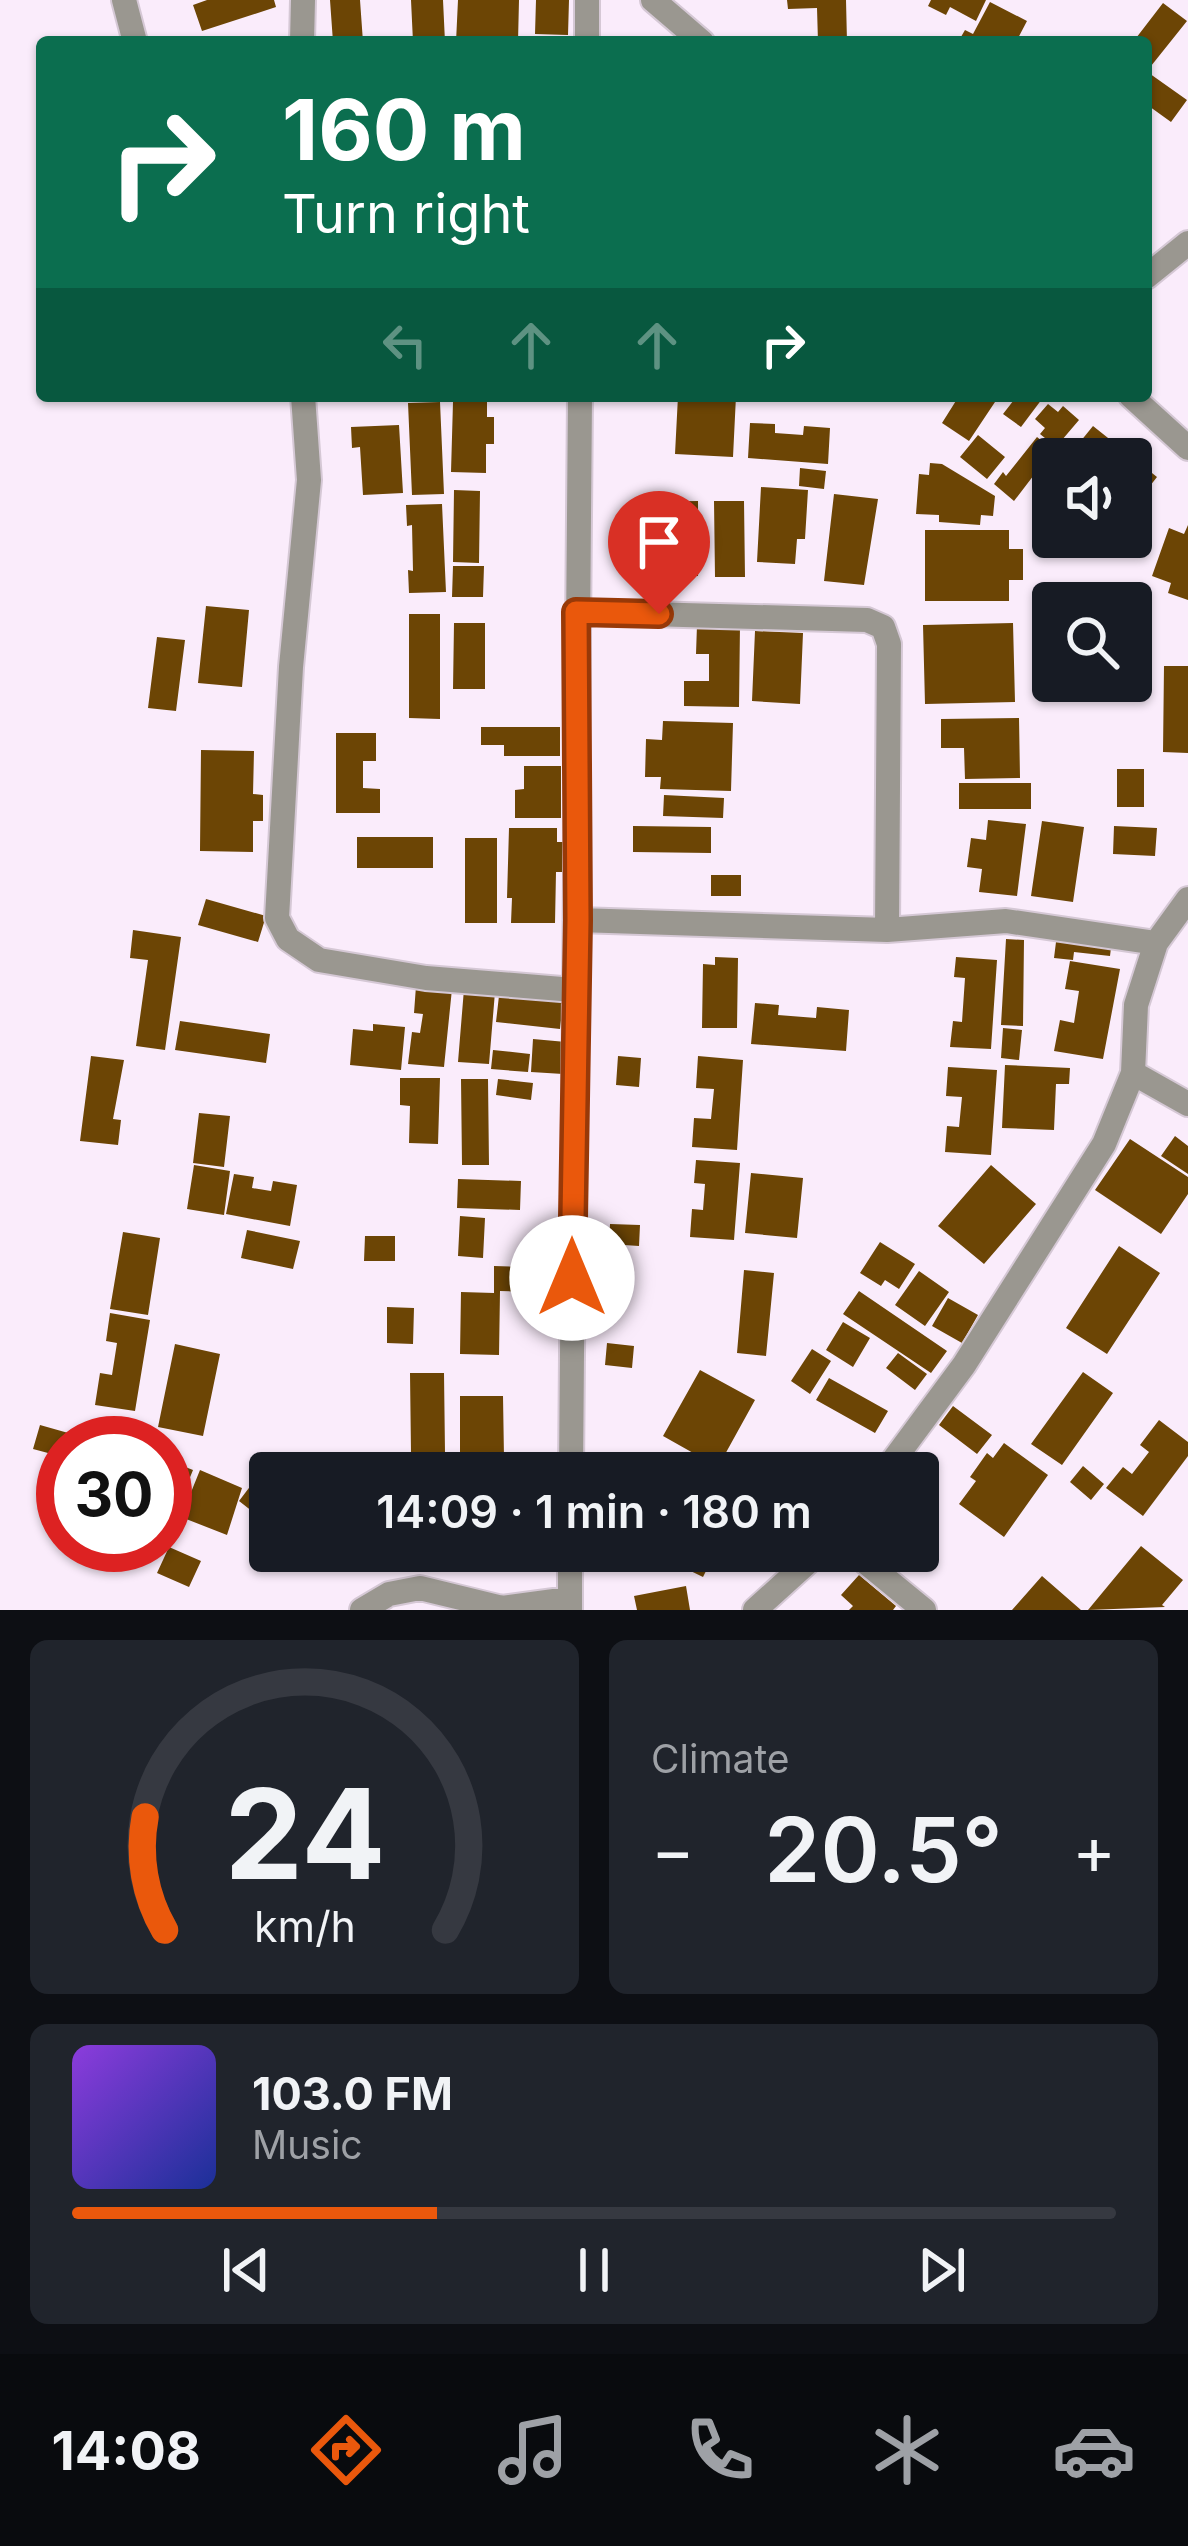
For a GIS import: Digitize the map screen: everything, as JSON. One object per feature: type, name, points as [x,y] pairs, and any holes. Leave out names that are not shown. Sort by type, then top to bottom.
[{"type":"street","points":[[124,0],[133,36]]},
{"type":"street","points":[[302,36],[303,0]]},
{"type":"street","points":[[586,36],[587,0]]},
{"type":"street","points":[[653,0],[695,36]]},
{"type":"street","points":[[1152,272],[1188,243]]},
{"type":"street","points":[[303,402],[309,480],[291,667],[277,918],[287,939],[319,960],[426,977],[574,990]]},
{"type":"street","points":[[571,1452],[580,402]]},
{"type":"street","points":[[1138,402],[1188,448]]},
{"type":"street","points":[[576,612],[867,620],[883,627],[889,644],[887,930]]},
{"type":"street","points":[[900,1452],[964,1365],[1104,1144],[1133,1073],[1136,1005],[1156,943],[1188,899]]},
{"type":"street","points":[[578,920],[887,930],[1006,921],[1156,943]]},
{"type":"street","points":[[1133,1073],[1188,1104]]},
{"type":"street","points":[[362,1610],[388,1594],[420,1588],[502,1608],[569,1605],[570,1572]]},
{"type":"street","points":[[755,1610],[797,1572]]},
{"type":"street","points":[[878,1572],[924,1610]]},
{"type":"building","points":[[207,0],[274,0],[276,7],[202,31],[193,5]]},
{"type":"building","points":[[330,0],[360,0],[363,36],[333,36]]},
{"type":"building","points":[[411,0],[443,0],[445,36],[413,36]]},
{"type":"building","points":[[458,0],[519,0],[518,36],[456,36]]},
{"type":"building","points":[[536,0],[569,0],[568,35],[535,34]]},
{"type":"building","points":[[787,0],[846,0],[847,36],[818,36],[817,8],[788,9]]},
{"type":"building","points":[[931,0],[986,0],[976,21],[950,7],[946,15],[928,6]]},
{"type":"building","points":[[990,2],[1027,21],[1019,36],[962,36],[965,30],[973,34]]},
{"type":"building","points":[[1163,3],[1187,21],[1152,65],[1152,36],[1138,36]]},
{"type":"building","points":[[1152,75],[1187,100],[1171,122],[1152,108]]},
{"type":"building","points":[[440,402],[444,494],[412,495],[408,403]]},
{"type":"building","points":[[453,402],[487,402],[487,417],[494,417],[494,444],[486,444],[486,473],[451,472]]},
{"type":"building","points":[[678,402],[736,402],[733,457],[675,454]]},
{"type":"building","points":[[955,402],[995,402],[969,441],[942,423]]},
{"type":"building","points":[[1012,402],[1040,402],[1021,427],[1003,414]]},
{"type":"building","points":[[1048,404],[1058,412],[1063,406],[1079,420],[1064,438],[1045,438],[1040,434],[1045,428],[1035,419]]},
{"type":"building","points":[[750,423],[775,424],[775,433],[803,435],[804,426],[830,428],[828,464],[748,458]]},
{"type":"building","points":[[399,425],[403,493],[363,495],[360,447],[352,448],[351,427]]},
{"type":"building","points":[[1093,426],[1108,438],[1083,438]]},
{"type":"building","points":[[978,435],[1005,457],[987,479],[960,457]]},
{"type":"building","points":[[1032,443],[1032,477],[1014,501],[994,484],[1003,472],[1006,476]]},
{"type":"building","points":[[930,463],[942,464],[995,496],[993,516],[981,515],[980,525],[939,522],[939,515],[916,514],[919,474],[929,475]]},
{"type":"building","points":[[800,468],[826,471],[824,489],[799,486]]},
{"type":"building","points":[[761,487],[808,490],[805,539],[797,539],[795,564],[757,562]]},
{"type":"building","points":[[454,490],[480,491],[479,563],[453,562]]},
{"type":"building","points":[[834,494],[878,499],[864,585],[824,581]]},
{"type":"building","points":[[698,501],[698,576],[633,577],[632,502]]},
{"type":"building","points":[[714,501],[744,501],[745,577],[715,577]]},
{"type":"building","points":[[442,504],[446,592],[409,593],[412,525],[407,526],[406,505]]},
{"type":"building","points":[[1188,525],[1188,600],[1168,593],[1171,583],[1152,576],[1169,528],[1184,534]]},
{"type":"building","points":[[925,530],[1009,530],[1009,549],[1023,549],[1023,580],[1009,580],[1009,601],[925,601]]},
{"type":"building","points":[[453,566],[484,566],[483,597],[452,597]]},
{"type":"building","points":[[206,606],[249,610],[242,687],[198,683]]},
{"type":"building","points":[[409,614],[440,614],[440,719],[409,718]]},
{"type":"building","points":[[454,623],[485,623],[485,689],[453,689]]},
{"type":"building","points":[[1013,623],[1015,702],[925,704],[923,625]]},
{"type":"building","points":[[697,625],[740,625],[739,707],[684,706],[684,681],[709,681],[709,654],[696,654]]},
{"type":"building","points":[[755,631],[803,633],[800,704],[752,701]]},
{"type":"building","points":[[157,637],[185,640],[176,711],[148,708]]},
{"type":"building","points":[[1164,666],[1188,666],[1188,753],[1163,752]]},
{"type":"building","points":[[1019,718],[1020,778],[965,779],[964,748],[941,748],[941,719]]},
{"type":"building","points":[[663,721],[733,723],[731,791],[660,789],[661,777],[645,777],[646,739],[662,740]]},
{"type":"building","points":[[481,727],[560,727],[560,756],[504,756],[504,745],[481,745]]},
{"type":"building","points":[[336,733],[376,733],[376,761],[363,761],[363,788],[380,789],[380,813],[336,813]]},
{"type":"building","points":[[201,750],[254,751],[253,794],[263,795],[263,821],[253,821],[253,852],[200,851]]},
{"type":"building","points":[[524,766],[561,766],[561,818],[515,818],[515,790],[524,789]]},
{"type":"building","points":[[1117,769],[1144,769],[1144,807],[1117,807]]},
{"type":"building","points":[[959,783],[1031,783],[1031,809],[959,809]]},
{"type":"building","points":[[664,795],[724,798],[723,818],[663,816]]},
{"type":"building","points":[[988,820],[1026,824],[1017,896],[979,892],[982,869],[967,867],[971,838],[986,840]]},
{"type":"building","points":[[1042,821],[1084,827],[1073,902],[1031,896]]},
{"type":"building","points":[[633,826],[711,827],[711,853],[633,852]]},
{"type":"building","points":[[1114,826],[1157,828],[1155,856],[1113,854]]},
{"type":"building","points":[[509,828],[557,828],[557,842],[563,842],[562,872],[556,872],[555,923],[511,923]]},
{"type":"building","points":[[357,837],[433,837],[433,868],[357,868]]},
{"type":"building","points":[[465,838],[497,838],[497,923],[465,923]]},
{"type":"building","points":[[711,875],[741,875],[741,896],[711,896]]},
{"type":"building","points":[[206,899],[266,916],[258,942],[198,925]]},
{"type":"building","points":[[133,930],[181,937],[165,1050],[136,1046],[148,960],[130,958]]},
{"type":"building","points":[[1057,934],[1112,940],[1110,956],[1074,952],[1073,960],[1054,958]]},
{"type":"building","points":[[1006,939],[1024,940],[1023,1026],[1001,1025]]},
{"type":"building","points":[[715,957],[738,958],[737,1028],[702,1028],[703,964],[715,965]]},
{"type":"building","points":[[956,957],[997,960],[991,1049],[950,1047],[953,1021],[962,1022],[965,978],[954,977]]},
{"type":"building","points":[[1070,961],[1120,969],[1103,1059],[1054,1051],[1060,1020],[1074,1023],[1079,991],[1065,989]]},
{"type":"building","points":[[416,986],[452,989],[444,1067],[408,1064],[412,1032],[420,1033],[423,1014],[414,1013]]},
{"type":"building","points":[[500,987],[564,995],[560,1029],[496,1022]]},
{"type":"building","points":[[464,989],[495,992],[489,1064],[458,1062]]},
{"type":"building","points":[[755,1003],[779,1005],[778,1015],[816,1018],[817,1007],[849,1010],[846,1051],[751,1044]]},
{"type":"building","points":[[180,1021],[270,1034],[266,1063],[175,1050]]},
{"type":"building","points":[[373,1024],[405,1027],[401,1070],[350,1065],[353,1029],[373,1031]]},
{"type":"building","points":[[1003,1028],[1022,1030],[1019,1060],[1001,1058]]},
{"type":"building","points":[[533,1039],[566,1042],[563,1074],[531,1072]]},
{"type":"building","points":[[493,1050],[530,1054],[528,1072],[491,1069]]},
{"type":"building","points":[[91,1056],[124,1060],[113,1119],[121,1120],[118,1145],[80,1141]]},
{"type":"building","points":[[618,1056],[641,1058],[639,1087],[616,1085]]},
{"type":"building","points":[[698,1056],[743,1060],[737,1150],[692,1147],[694,1118],[711,1119],[714,1089],[696,1088]]},
{"type":"building","points":[[1005,1065],[1070,1068],[1069,1084],[1056,1084],[1054,1130],[1002,1128]]},
{"type":"building","points":[[948,1067],[997,1070],[991,1155],[945,1152],[947,1126],[959,1127],[962,1097],[946,1096]]},
{"type":"building","points":[[400,1078],[440,1078],[438,1144],[409,1143],[410,1106],[400,1105]]},
{"type":"building","points":[[461,1079],[488,1079],[489,1165],[462,1165]]},
{"type":"building","points":[[498,1079],[533,1083],[531,1100],[496,1095]]},
{"type":"building","points":[[199,1113],[230,1116],[224,1167],[193,1163]]},
{"type":"building","points":[[1175,1136],[1188,1146],[1188,1174],[1161,1156]]},
{"type":"building","points":[[1130,1139],[1188,1177],[1188,1194],[1161,1234],[1095,1190]]},
{"type":"building","points":[[696,1160],[740,1163],[734,1240],[690,1237],[692,1209],[703,1210],[705,1184],[694,1183]]},
{"type":"building","points":[[194,1165],[230,1171],[224,1215],[187,1209]]},
{"type":"building","points":[[991,1165],[1036,1204],[984,1264],[938,1226]]},
{"type":"building","points":[[751,1173],[803,1178],[797,1238],[745,1233]]},
{"type":"building","points":[[234,1174],[254,1177],[252,1188],[271,1191],[273,1181],[297,1185],[290,1226],[226,1214]]},
{"type":"building","points":[[458,1179],[521,1181],[520,1210],[457,1208]]},
{"type":"building","points":[[460,1216],[485,1218],[483,1258],[458,1256]]},
{"type":"building","points":[[610,1224],[640,1225],[639,1246],[609,1244]]},
{"type":"building","points":[[247,1230],[300,1241],[293,1269],[241,1258]]},
{"type":"building","points":[[123,1232],[160,1238],[148,1315],[110,1309]]},
{"type":"building","points":[[365,1236],[395,1236],[395,1261],[364,1261]]},
{"type":"building","points":[[880,1242],[915,1264],[899,1289],[885,1280],[881,1286],[860,1273]]},
{"type":"building","points":[[1119,1246],[1160,1273],[1107,1354],[1066,1328]]},
{"type":"building","points":[[494,1266],[528,1267],[527,1292],[500,1291],[499,1355],[460,1354],[461,1292],[494,1293]]},
{"type":"building","points":[[744,1270],[774,1273],[766,1356],[737,1353]]},
{"type":"building","points":[[919,1271],[949,1292],[925,1326],[895,1305]]},
{"type":"building","points":[[859,1291],[947,1351],[931,1373],[843,1314]]},
{"type":"building","points":[[948,1298],[978,1315],[962,1343],[932,1326]]},
{"type":"building","points":[[387,1307],[414,1308],[413,1344],[387,1343]]},
{"type":"building","points":[[110,1313],[150,1320],[135,1411],[95,1405],[100,1373],[112,1375],[117,1343],[106,1341]]},
{"type":"building","points":[[843,1322],[870,1338],[853,1367],[826,1350]]},
{"type":"building","points":[[607,1343],[634,1346],[632,1368],[605,1365]]},
{"type":"building","points":[[175,1344],[220,1354],[203,1436],[192,1434],[192,1416],[160,1416]]},
{"type":"building","points":[[812,1349],[831,1361],[810,1394],[791,1381]]},
{"type":"building","points":[[898,1353],[927,1374],[915,1390],[886,1368]]},
{"type":"building","points":[[700,1370],[755,1400],[726,1452],[691,1452],[663,1436]]},
{"type":"building","points":[[1083,1372],[1113,1393],[1062,1465],[1031,1444]]},
{"type":"building","points":[[410,1373],[444,1373],[445,1452],[411,1452]]},
{"type":"building","points":[[829,1378],[888,1411],[875,1433],[816,1400]]},
{"type":"building","points":[[460,1396],[503,1396],[504,1452],[460,1452]]},
{"type":"building","points":[[953,1406],[992,1435],[977,1454],[939,1425]]},
{"type":"building","points":[[1159,1420],[1188,1442],[1188,1456],[1143,1516],[1106,1488],[1123,1467],[1132,1474],[1149,1452],[1140,1445]]},
{"type":"building","points":[[1004,1443],[1048,1475],[1004,1537],[959,1504],[976,1481],[970,1477],[987,1453],[993,1458]]},
{"type":"building","points":[[1083,1466],[1104,1484],[1091,1500],[1070,1482]]},
{"type":"building","points":[[200,1470],[242,1488],[227,1535],[192,1521],[192,1490]]},
{"type":"building","points":[[249,1488],[249,1509],[239,1501]]},
{"type":"building","points":[[1141,1546],[1183,1580],[1162,1605],[1165,1607],[1088,1610]]},
{"type":"building","points":[[192,1557],[201,1561],[189,1587],[157,1573],[192,1572]]},
{"type":"building","points":[[859,1575],[896,1606],[893,1610],[849,1610],[853,1606],[841,1595]]},
{"type":"building","points":[[1042,1576],[1081,1610],[1012,1610]]},
{"type":"building","points":[[686,1586],[690,1610],[637,1610],[634,1596]]},
{"type":"route","points":[[572,1278],[578,920],[576,612],[659,614]]}]
